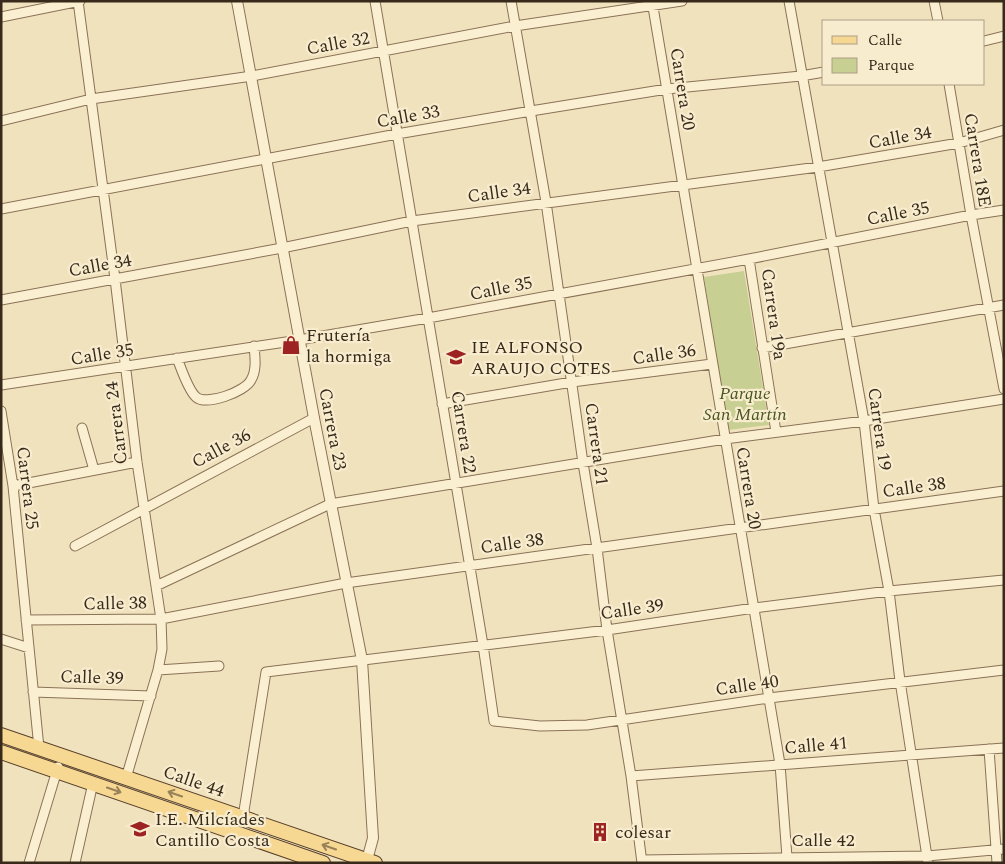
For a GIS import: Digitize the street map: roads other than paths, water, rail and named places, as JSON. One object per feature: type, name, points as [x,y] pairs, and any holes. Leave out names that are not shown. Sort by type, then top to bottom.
[{"type":"main road","name":"Calle 44","points":[[1,735],[369,862]]},
{"type":"main road","name":"Calle 44","points":[[1,753],[323,863]]},
{"type":"street","points":[[1,17],[78,1]]},
{"type":"street","name":"Carrera 24","points":[[78,1],[137,462],[161,619],[162,649],[158,670],[126,778]]},
{"type":"street","name":"Carrera 23","points":[[238,1],[299,340],[362,660],[373,838],[369,862]]},
{"type":"street","name":"Carrera 22","points":[[375,1],[470,566],[494,721]]},
{"type":"street","name":"Carrera 21","points":[[512,1],[546,202],[642,861]]},
{"type":"street","name":"Calle 32","points":[[1,121],[91,99],[252,76],[515,26],[682,1]]},
{"type":"street","name":"Carrera 19","points":[[789,1],[864,421],[874,509],[889,591],[900,681],[927,859]]},
{"type":"street","points":[[934,1],[938,20]]},
{"type":"street","name":"Carrera 20","points":[[653,4],[739,528],[780,764],[786,860]]},
{"type":"street","points":[[985,41],[1004,36]]},
{"type":"street","name":"Calle 33","points":[[1,209],[397,134],[531,111],[667,89],[822,72]]},
{"type":"street","name":"Carrera 18E","points":[[949,85],[971,215],[990,307],[1004,389]]},
{"type":"street","name":"Calle 34","points":[[1,300],[282,248],[412,221],[818,167],[959,143],[1004,130]]},
{"type":"street","name":"Calle 35","points":[[1,386],[428,318],[1004,210]]},
{"type":"street","name":"Carrera 19a","points":[[749,259],[776,432]]},
{"type":"street","points":[[762,348],[1004,305]]},
{"type":"street","points":[[177,358],[194,395],[200,399],[209,400],[233,393],[251,382],[256,360],[254,346]]},
{"type":"street","name":"Calle 36","points":[[442,404],[572,382],[712,364]]},
{"type":"street","points":[[156,586],[330,504],[725,439],[864,421],[1004,399]]},
{"type":"street","name":"Carrera 25","points":[[1,412],[12,486],[39,748]]},
{"type":"street","name":"Calle 36","points":[[75,546],[314,418]]},
{"type":"street","points":[[82,428],[94,470]]},
{"type":"street","points":[[12,486],[137,462]]},
{"type":"street","name":"Calle 38","points":[[26,620],[161,619],[346,583],[1004,491]]},
{"type":"street","name":"Calle 39","points":[[243,817],[266,672],[607,630],[754,608],[889,591],[1004,580]]},
{"type":"street","points":[[1,639],[29,648]]},
{"type":"street","points":[[158,670],[219,666]]},
{"type":"street","name":"Calle 40","points":[[494,721],[540,726],[587,725],[769,698],[1004,670]]},
{"type":"street","name":"Calle 39","points":[[33,692],[151,696]]},
{"type":"street","name":"Calle 41","points":[[631,776],[1004,748]]},
{"type":"street","points":[[989,749],[1000,850],[997,863]]},
{"type":"street","points":[[29,863],[61,756]]},
{"type":"street","points":[[74,863],[93,783]]},
{"type":"street","name":"Calle 42","points":[[642,861],[927,859],[1000,850]]},
{"type":"place","name":"Frutería la hormiga","points":[[291,345]]},
{"type":"place","name":"IE ALFONSO ARAUJO COTES","points":[[456,357]]},
{"type":"place","name":"I.E. Milcíades Cantillo Costa","points":[[140,829]]},
{"type":"place","name":"colesar","points":[[600,832]]},
{"type":"park label","name":"Parque San Martín","points":[[745,403]]}]
